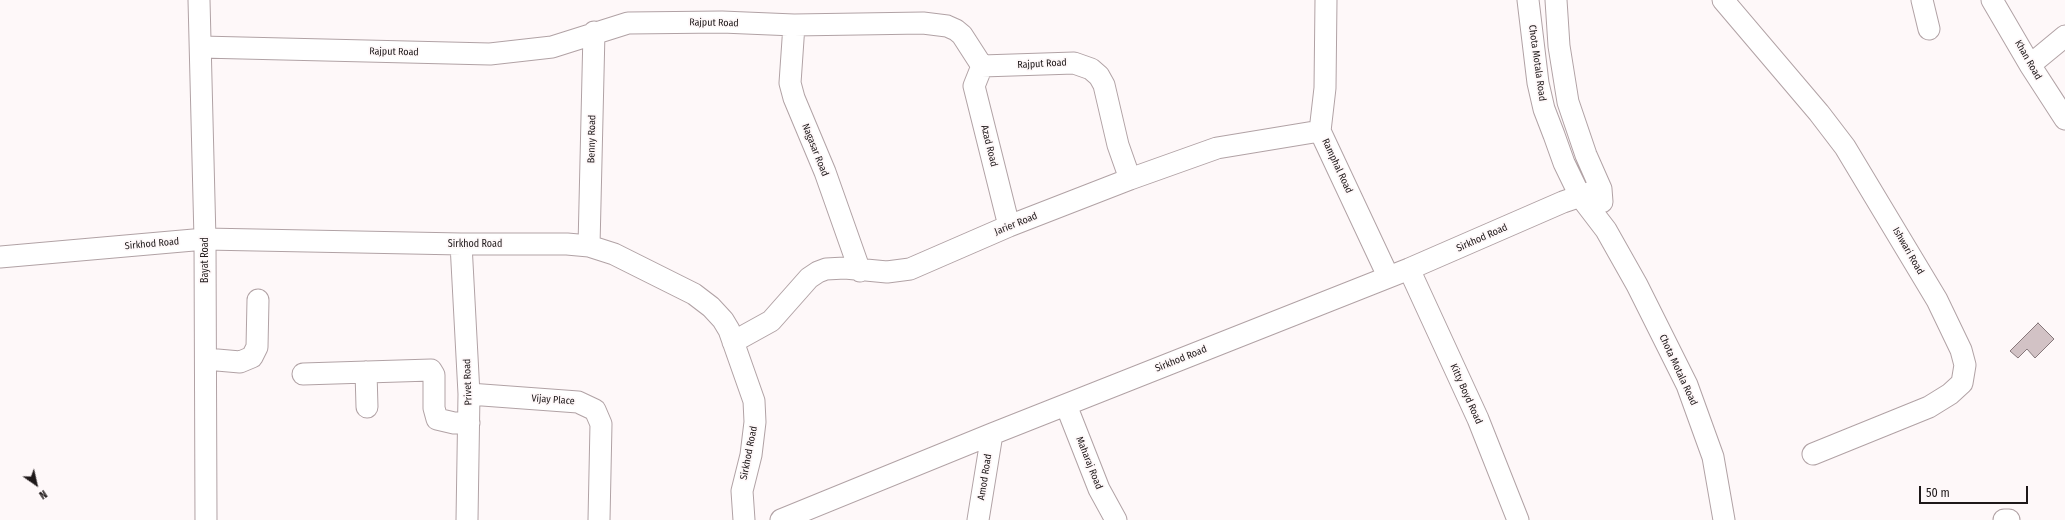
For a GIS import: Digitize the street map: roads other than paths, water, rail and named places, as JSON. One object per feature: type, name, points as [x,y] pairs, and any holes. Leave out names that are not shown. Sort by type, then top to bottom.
[{"type":"street","name":"Bayat Road","points":[[199,0],[205,240],[206,520]]},
{"type":"street","name":"Ramphal Road","points":[[1326,0],[1325,88],[1320,131],[1388,276]]},
{"type":"street","name":"Chota Motala Road","points":[[1528,0],[1538,83],[1544,110],[1564,163],[1580,196],[1606,230],[1637,285],[1690,392],[1713,457],[1724,520]]},
{"type":"street","name":"Chota Motala Road","points":[[1556,0],[1559,46],[1568,102],[1586,154],[1601,189],[1606,230]]},
{"type":"street","name":"Ishwari Road","points":[[1723,0],[1819,113],[1845,147],[1937,300],[1961,350],[1966,365],[1962,383],[1950,394],[1929,407],[1813,454]]},
{"type":"street","points":[[1922,0],[1929,29]]},
{"type":"street","name":"Khan Road","points":[[1992,0],[2030,65],[2065,119]]},
{"type":"street","name":"Rajput Road","points":[[201,47],[490,54],[552,47],[594,32],[628,23],[722,22],[794,25],[923,23],[947,26],[956,30],[962,36],[982,66],[1074,63],[1091,69],[1099,76],[1104,85],[1118,145],[1130,179]]},
{"type":"street","name":"Nagasar Road","points":[[794,25],[790,83],[794,98],[825,172],[860,271]]},
{"type":"street","name":"Benny Road","points":[[589,246],[594,32]]},
{"type":"street","points":[[2030,65],[2065,36]]},
{"type":"street","name":"Azad Road","points":[[982,66],[974,86],[1009,226]]},
{"type":"street","name":"Jarier Road","points":[[733,342],[771,321],[809,278],[818,272],[835,269],[886,272],[910,269],[1009,226],[1130,179],[1217,148],[1320,131]]},
{"type":"street","name":"Sirkhod Road","points":[[781,520],[992,434],[1388,276],[1409,269],[1580,196],[1601,189]]},
{"type":"street","name":"Sirkhod Road","points":[[0,257],[205,240],[567,244],[589,246],[614,254],[694,294],[711,307],[723,320],[733,342],[754,401],[755,422],[750,456],[742,491],[744,520]]},
{"type":"street","name":"Privet Road","points":[[462,244],[469,394],[467,520]]},
{"type":"street","name":"Kitty Boyd Road","points":[[1409,269],[1478,419],[1518,520]]},
{"type":"street","points":[[206,359],[240,362],[252,357],[257,348],[258,300]]},
{"type":"street","points":[[303,374],[431,370],[434,375],[434,408],[437,418],[454,423],[469,423]]},
{"type":"street","points":[[366,372],[367,407]]},
{"type":"street","name":"Vijay Place","points":[[469,394],[578,402],[595,410],[601,424],[599,520]]},
{"type":"street","name":"Maharaj Road","points":[[1066,405],[1099,489],[1116,520]]},
{"type":"street","name":"Amod Road","points":[[978,520],[992,434]]},
{"type":"street","points":[[2004,520],[2009,520]]}]
